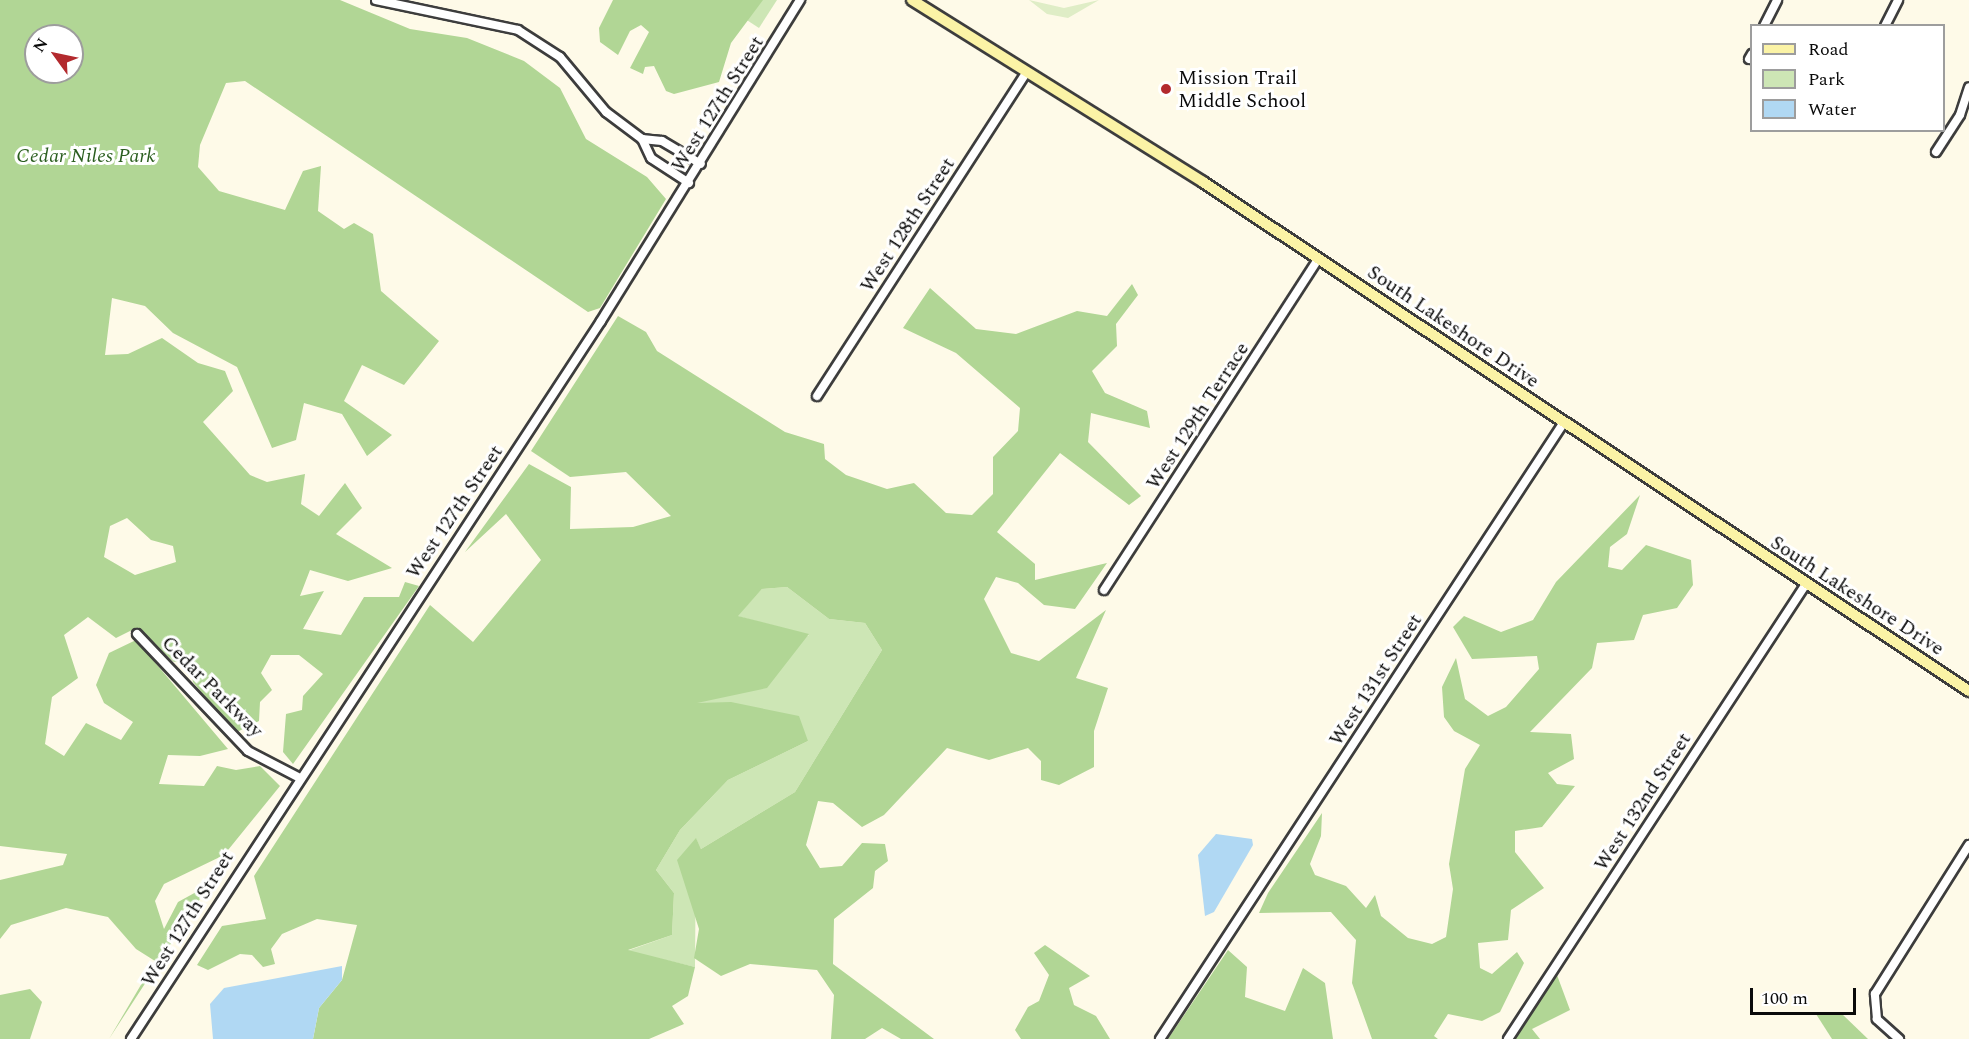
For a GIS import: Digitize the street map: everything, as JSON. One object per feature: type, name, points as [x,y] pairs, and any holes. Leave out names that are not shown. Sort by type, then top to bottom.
[{"type":"street","points":[[376,0],[518,30],[560,57],[606,112],[642,139],[651,158],[689,183]]},
{"type":"street","name":"West 127th Street","points":[[131,1039],[298,777],[689,183],[800,0]]},
{"type":"street","name":"South Lakeshore Drive","points":[[912,0],[1318,259],[1969,691]]},
{"type":"street","points":[[1765,24],[1777,0]]},
{"type":"street","points":[[1886,24],[1898,0]]},
{"type":"street","name":"West 128th Street","points":[[817,396],[1027,72]]},
{"type":"street","points":[[1936,152],[1960,115],[1969,87]]},
{"type":"street","points":[[1960,115],[1969,118]]},
{"type":"street","points":[[642,139],[662,141],[701,164]]},
{"type":"street","name":"West 129th Terrace","points":[[1104,590],[1318,259]]},
{"type":"street","name":"West 131st Street","points":[[1160,1039],[1563,422]]},
{"type":"street","name":"West 132nd Street","points":[[1508,1039],[1806,584]]},
{"type":"street","name":"Cedar Parkway","points":[[137,634],[248,751],[298,777]]},
{"type":"street","points":[[1899,1039],[1873,1010],[1879,986],[1969,845]]},
{"type":"green space","name":"Cedar Niles Park","points":[[0,0],[340,0],[410,29],[467,38],[524,61],[560,88],[586,139],[647,177],[666,199],[600,308],[588,312],[245,81],[226,83],[200,145],[198,167],[219,191],[285,210],[303,171],[321,166],[318,211],[344,229],[354,223],[373,234],[381,291],[439,341],[404,385],[362,365],[344,401],[392,435],[367,456],[342,414],[304,403],[296,440],[272,448],[237,367],[173,333],[145,306],[112,298],[105,355],[128,354],[162,338],[198,363],[225,371],[233,391],[203,422],[250,475],[267,482],[305,474],[301,504],[319,516],[345,483],[362,508],[336,534],[392,568],[348,581],[310,570],[300,596],[324,591],[303,629],[341,635],[364,597],[399,597],[405,582],[419,586],[293,764],[283,752],[286,714],[302,710],[303,696],[323,674],[299,655],[271,655],[261,673],[272,690],[260,702],[259,721],[235,733],[193,682],[189,659],[174,662],[136,628],[116,638],[88,617],[64,635],[78,678],[52,697],[45,744],[64,756],[86,723],[121,740],[133,722],[104,703],[96,685],[109,653],[136,640],[228,749],[200,756],[168,755],[159,784],[204,786],[217,766],[236,770],[260,766],[280,786],[224,855],[164,884],[155,901],[164,929],[178,902],[209,885],[109,1039],[155,961],[136,949],[108,917],[66,908],[11,925],[0,939],[0,880],[63,865],[67,854],[0,846]],"holes":[[[127,518],[151,540],[173,546],[176,562],[135,575],[104,557],[110,526]]]},
{"type":"green space","points":[[613,0],[763,0],[731,43],[719,82],[674,94],[666,91],[654,66],[645,67],[643,74],[630,68],[649,32],[641,25],[630,31],[618,55],[600,42],[599,28]]},
{"type":"green space","points":[[716,0],[777,0],[759,28]]},
{"type":"green space","points":[[1029,0],[1064,8],[1099,0],[1068,18],[1047,14]]},
{"type":"green space","points":[[1132,284],[1138,295],[1116,324],[1117,346],[1092,371],[1105,393],[1147,411],[1150,428],[1091,413],[1088,442],[1141,496],[1129,505],[1060,453],[997,532],[1035,564],[1035,580],[1107,563],[1075,609],[1044,605],[1018,583],[996,577],[984,599],[1011,653],[1039,661],[1106,610],[1076,678],[1108,688],[1094,731],[1094,767],[1059,785],[1041,780],[1041,761],[1028,748],[989,760],[947,748],[884,815],[862,827],[833,803],[818,801],[806,845],[820,868],[842,866],[862,843],[885,844],[888,861],[875,871],[873,888],[834,919],[833,964],[934,1039],[901,1039],[882,1028],[865,1039],[831,1039],[834,995],[817,970],[750,964],[721,976],[694,958],[699,929],[677,860],[696,838],[701,849],[795,792],[882,650],[865,623],[829,619],[787,587],[762,589],[738,616],[809,634],[767,688],[697,703],[731,702],[799,716],[808,741],[728,780],[680,830],[656,870],[674,893],[672,935],[628,950],[695,967],[688,996],[672,1006],[684,1024],[649,1039],[313,1039],[319,1008],[342,980],[357,925],[317,919],[282,934],[271,949],[275,964],[263,967],[252,955],[240,954],[208,970],[197,965],[222,926],[266,919],[254,876],[430,605],[473,642],[541,560],[506,514],[465,552],[529,464],[571,487],[570,529],[633,527],[671,516],[626,472],[570,477],[531,451],[618,316],[646,332],[657,351],[785,432],[824,444],[825,459],[846,475],[887,489],[914,483],[946,513],[972,515],[993,494],[993,457],[1018,431],[1020,408],[956,353],[903,328],[930,288],[976,329],[1016,334],[1077,311],[1107,316]]},
{"type":"green space","points":[[1640,495],[1627,534],[1610,547],[1608,567],[1622,570],[1646,545],[1691,560],[1693,585],[1677,608],[1643,615],[1634,640],[1597,643],[1592,668],[1530,732],[1571,734],[1574,759],[1548,773],[1557,784],[1575,786],[1542,827],[1515,831],[1515,852],[1544,888],[1511,910],[1508,940],[1478,943],[1480,968],[1492,974],[1517,952],[1524,963],[1500,1012],[1482,1021],[1448,1014],[1434,1036],[1438,1039],[1372,1039],[1352,983],[1356,940],[1331,912],[1259,913],[1268,893],[1322,813],[1321,836],[1310,864],[1315,875],[1346,886],[1366,908],[1375,895],[1381,916],[1408,938],[1432,944],[1446,937],[1453,889],[1449,864],[1465,769],[1480,745],[1454,731],[1444,717],[1442,687],[1456,658],[1465,699],[1488,716],[1506,707],[1539,669],[1537,656],[1472,659],[1453,627],[1464,616],[1501,632],[1533,620],[1556,582]]},
{"type":"green space","points":[[787,587],[829,619],[865,623],[882,650],[795,792],[701,849],[696,839],[695,967],[627,951],[672,935],[674,893],[656,870],[680,830],[728,780],[808,741],[692,704],[809,635],[737,616],[762,589]]},
{"type":"green space","points":[[1045,945],[1090,976],[1069,988],[1074,1005],[1096,1016],[1110,1039],[1021,1039],[1015,1030],[1028,1007],[1039,1001],[1049,975],[1034,953]]},
{"type":"green space","points":[[1228,950],[1247,967],[1245,997],[1285,1011],[1303,968],[1325,983],[1333,1039],[1168,1039]]},
{"type":"green space","points":[[1557,975],[1570,1010],[1532,1029],[1540,1039],[1515,1039]]},
{"type":"green space","points":[[30,989],[42,1002],[30,1039],[0,1039],[0,995]]},
{"type":"green space","points":[[1841,1013],[1868,1039],[1832,1039],[1816,1014]]},
{"type":"water","points":[[1216,834],[1252,839],[1253,845],[1214,912],[1205,916],[1198,855]]},
{"type":"water","points":[[342,966],[342,980],[319,1008],[313,1039],[213,1039],[210,1004],[224,988]]},
{"type":"place","name":"Mission Trail Middle School","points":[[1166,89]]}]
